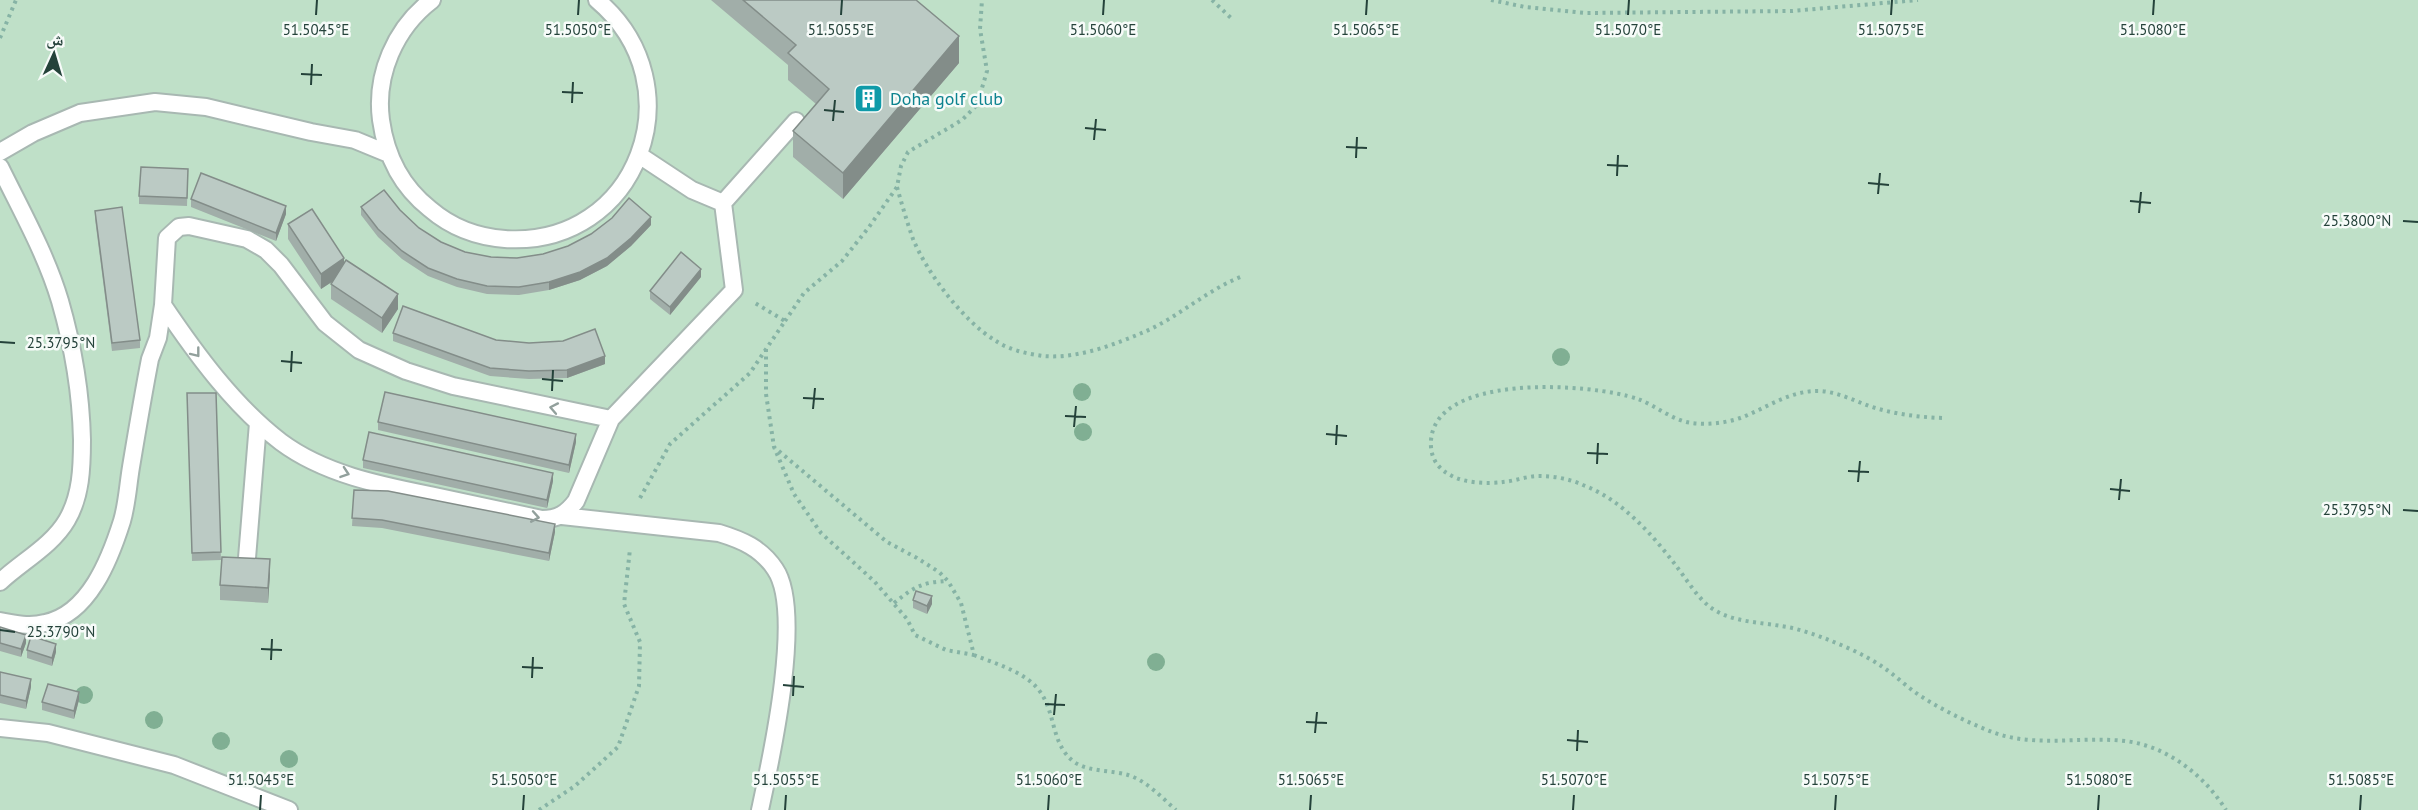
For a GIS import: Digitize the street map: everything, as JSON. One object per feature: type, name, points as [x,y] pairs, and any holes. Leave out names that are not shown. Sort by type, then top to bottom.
[{"type":"lane","points":[[432,0],[410,20],[399,37],[383,75],[380,115],[389,154],[409,189],[438,216],[474,233],[514,239],[554,233],[572,227],[589,216],[619,189],[639,155],[648,117],[646,78],[633,41],[609,10],[597,0]]},
{"type":"lane","points":[[0,152],[80,113],[155,102],[206,107],[355,140],[389,154]]},
{"type":"lane","points":[[561,516],[576,501],[611,419],[734,290],[723,203],[796,121]]},
{"type":"lane","points":[[639,155],[692,190],[723,203]]},
{"type":"lane","points":[[0,167],[36,239],[60,299],[81,407],[82,454],[80,482],[74,506],[66,522],[54,537],[0,582]]},
{"type":"lane","points":[[0,621],[22,625],[46,623],[63,616],[79,604],[93,587],[106,561],[122,520],[150,359],[158,338],[163,305],[167,238],[178,227],[189,226],[247,239],[266,250],[281,265],[325,323],[359,350],[406,371],[453,386],[611,419]]},
{"type":"lane","points":[[163,305],[195,353],[258,423],[303,456],[374,483],[542,519],[561,516],[719,533],[742,540],[762,553],[777,571],[786,593],[788,616],[773,748],[760,810]]},
{"type":"lane","points":[[247,558],[258,423]]},
{"type":"lane","points":[[0,728],[48,733],[174,765],[289,810]]},
{"type":"path","points":[[0,38],[16,0]]},
{"type":"path","points":[[785,321],[804,293],[842,261],[897,187],[908,152],[962,120],[977,105],[987,71],[980,29],[982,0]]},
{"type":"path","points":[[1212,0],[1231,18]]},
{"type":"path","points":[[1491,0],[1556,11],[1603,13],[1776,12],[1918,0]]},
{"type":"path","points":[[897,187],[914,241],[938,281],[971,322],[996,342],[1022,352],[1045,356],[1064,355],[1110,346],[1147,331],[1218,288],[1244,276]]},
{"type":"path","points":[[766,349],[766,394],[774,447],[794,494],[821,533],[874,581],[894,603],[915,635],[946,650],[974,655],[1011,669],[1033,684],[1042,693],[1059,743],[1066,755],[1077,764],[1128,775],[1142,781],[1176,810]]},
{"type":"path","points":[[1942,418],[1904,415],[1820,391],[1783,398],[1741,418],[1716,423],[1687,423],[1637,398],[1608,392],[1585,388],[1501,389],[1456,404],[1433,429],[1431,444],[1433,458],[1440,468],[1455,478],[1503,482],[1542,476],[1585,485],[1642,525],[1657,540],[1708,605],[1723,615],[1745,621],[1803,630],[1857,652],[1882,666],[1919,695],[1965,721],[1996,734],[2028,741],[2123,741],[2148,746],[2175,759],[2197,775],[2215,793],[2226,810]]},
{"type":"path","points":[[774,447],[887,542],[924,562],[948,581],[961,603],[974,655]]},
{"type":"path","points":[[894,603],[912,589],[926,582],[948,581]]},
{"type":"green space","name":"Doha golf club","points":[[0,0],[2418,0],[2418,810],[0,810]]},
{"type":"building","name":"Doha golf club","points":[[743,0],[916,0],[959,36],[843,173],[793,131],[829,89],[788,53],[796,45]]},
{"type":"building","points":[[141,167],[188,169],[187,198],[139,196]]},
{"type":"building","points":[[201,173],[286,206],[276,233],[191,199]]},
{"type":"building","points":[[384,190],[419,228],[441,242],[465,252],[491,257],[517,258],[543,254],[568,246],[591,234],[612,218],[629,198],[651,217],[607,258],[580,272],[549,282],[519,287],[487,286],[457,279],[428,268],[402,251],[378,229],[361,207]]},
{"type":"building","points":[[122,207],[140,340],[112,343],[95,211]]},
{"type":"building","points":[[312,209],[344,258],[321,274],[288,224]]},
{"type":"building","points":[[681,252],[701,269],[670,307],[650,291]]},
{"type":"building","points":[[346,260],[398,294],[382,318],[331,284]]},
{"type":"building","points":[[403,306],[496,340],[529,343],[563,341],[595,329],[605,356],[567,370],[529,371],[490,368],[393,333]]},
{"type":"building","points":[[385,392],[576,434],[569,465],[378,422]]},
{"type":"building","points":[[187,393],[216,393],[221,552],[192,553]]},
{"type":"building","points":[[369,432],[553,473],[547,500],[363,460]]},
{"type":"building","points":[[354,490],[388,491],[555,524],[549,553],[382,520],[352,518]]},
{"type":"building","points":[[222,557],[270,559],[268,588],[220,585]]},
{"type":"building","points":[[916,591],[932,596],[927,606],[913,600]]},
{"type":"building","points":[[0,627],[26,635],[21,649],[0,643]]},
{"type":"building","points":[[31,636],[56,644],[52,658],[27,650]]},
{"type":"building","points":[[0,672],[31,679],[26,701],[0,695]]},
{"type":"building","points":[[48,684],[79,692],[74,711],[42,702]]},
{"type":"place","name":"Doha golf club","points":[[869,98]]}]
